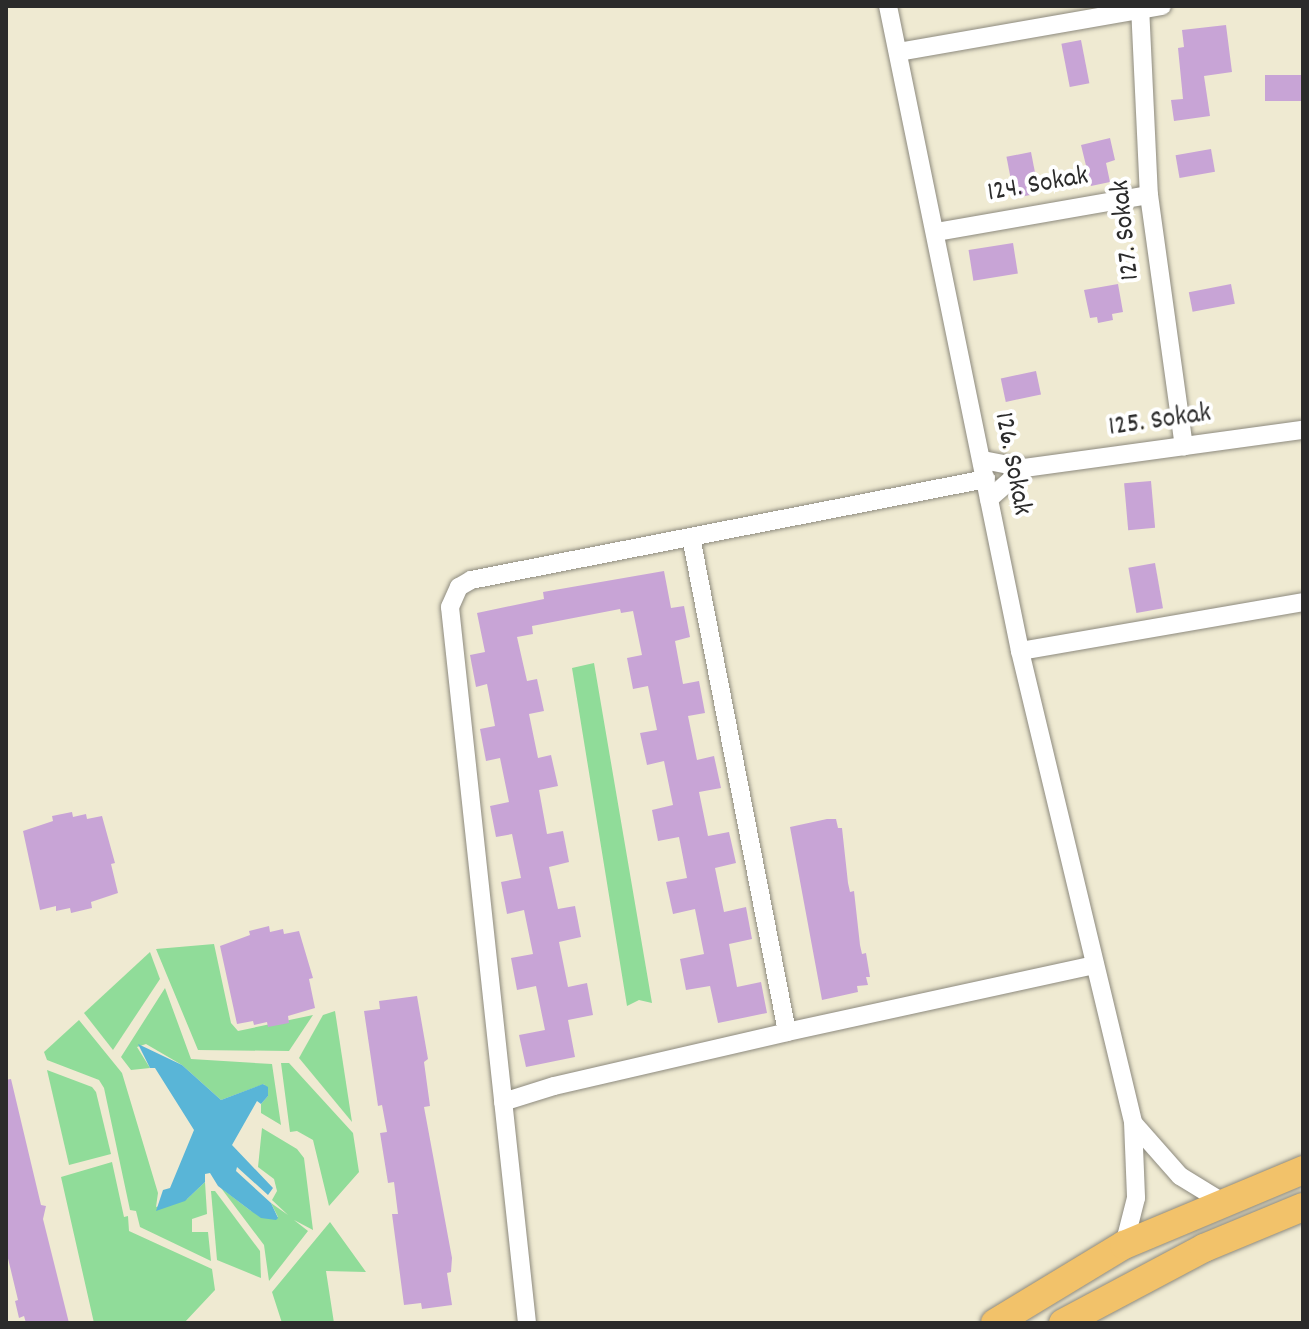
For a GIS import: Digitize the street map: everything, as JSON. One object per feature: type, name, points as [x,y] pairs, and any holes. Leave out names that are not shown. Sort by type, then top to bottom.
[{"type":"main road","points":[[995,1323],[1124,1245],[1303,1170]]},
{"type":"main road","points":[[1063,1323],[1204,1248],[1303,1207]]},
{"type":"street","name":"126. Sokak","points":[[888,6],[1020,651],[1133,1122],[1136,1198],[1124,1245]]},
{"type":"street","points":[[898,52],[1162,6]]},
{"type":"street","name":"127. Sokak","points":[[1140,8],[1149,195],[1184,447]]},
{"type":"street","name":"124. Sokak","points":[[936,232],[1149,195]]},
{"type":"street","name":"125. Sokak","points":[[983,460],[1024,468],[1303,430]]},
{"type":"street","points":[[989,499],[1024,468]]},
{"type":"street","points":[[527,1323],[450,607],[459,587],[471,580],[986,479]]},
{"type":"street","points":[[691,537],[787,1032]]},
{"type":"street","points":[[1020,651],[1303,602]]},
{"type":"street","points":[[503,1102],[554,1086],[787,1032],[1095,965]]},
{"type":"street","points":[[1133,1122],[1180,1176],[1224,1203]]},
{"type":"green space","points":[[594,663],[652,1003],[639,1000],[627,1006],[572,668]]},
{"type":"green space","points":[[214,944],[231,1023],[238,1031],[313,1015],[289,1051],[198,1050],[156,949]]},
{"type":"green space","points":[[150,952],[160,979],[113,1050],[84,1013]]},
{"type":"green space","points":[[165,988],[191,1059],[272,1064],[281,1125],[261,1113],[261,1104],[268,1096],[264,1084],[221,1100],[182,1065],[146,1044],[137,1047],[150,1068],[131,1070],[121,1057]]},
{"type":"green space","points":[[335,1011],[352,1122],[299,1058],[323,1015]]},
{"type":"green space","points":[[79,1020],[122,1073],[158,1193],[156,1207],[187,1199],[205,1182],[207,1214],[192,1219],[192,1232],[208,1232],[211,1261],[140,1227],[136,1211],[130,1210],[104,1088],[99,1080],[47,1060],[44,1052]]},
{"type":"green space","points":[[281,1063],[289,1063],[353,1133],[359,1172],[329,1206],[313,1140],[297,1131],[290,1132]]},
{"type":"green space","points":[[47,1070],[92,1087],[96,1092],[111,1154],[69,1165]]},
{"type":"green space","points":[[262,1128],[297,1149],[304,1158],[313,1230],[294,1220],[308,1231],[269,1281],[264,1245],[221,1188],[251,1211],[278,1217],[271,1203],[288,1215],[272,1200],[277,1191],[274,1179],[258,1167]]},
{"type":"green space","points":[[112,1162],[124,1217],[128,1216],[129,1231],[212,1269],[215,1290],[184,1323],[94,1323],[61,1177]]},
{"type":"green space","points":[[211,1191],[215,1191],[260,1251],[261,1278],[217,1260]]},
{"type":"green space","points":[[330,1222],[366,1272],[326,1271],[334,1323],[282,1323],[272,1292]]},
{"type":"water","points":[[138,1044],[182,1065],[221,1100],[263,1084],[268,1087],[268,1096],[261,1104],[257,1101],[232,1145],[273,1188],[268,1195],[237,1167],[236,1171],[271,1203],[278,1218],[276,1220],[261,1218],[251,1211],[218,1186],[210,1173],[205,1174],[205,1182],[185,1201],[156,1211],[163,1190],[170,1188],[194,1130],[155,1068],[150,1068]]},
{"type":"building","points":[[1226,25],[1232,72],[1204,76],[1210,116],[1174,121],[1171,100],[1183,99],[1178,48],[1184,47],[1182,30]]},
{"type":"building","points":[[1081,40],[1089,83],[1070,87],[1061,44]]},
{"type":"building","points":[[1265,75],[1303,75],[1303,101],[1265,101]]},
{"type":"building","points":[[1110,138],[1115,160],[1106,163],[1110,182],[1091,186],[1081,145]]},
{"type":"building","points":[[1211,149],[1215,172],[1180,178],[1176,155]]},
{"type":"building","points":[[1031,152],[1039,193],[1014,198],[1006,157]]},
{"type":"building","points":[[1013,243],[1018,274],[973,281],[969,250]]},
{"type":"building","points":[[1118,284],[1123,312],[1112,314],[1113,320],[1098,323],[1097,317],[1090,318],[1084,290]]},
{"type":"building","points":[[1231,284],[1235,304],[1193,312],[1189,292]]},
{"type":"building","points":[[1036,371],[1041,394],[1006,402],[1001,378]]},
{"type":"building","points":[[1151,481],[1155,528],[1128,530],[1124,483]]},
{"type":"building","points":[[1155,563],[1163,608],[1136,613],[1128,568]]},
{"type":"building","points":[[664,571],[671,608],[684,606],[690,637],[675,641],[683,684],[699,681],[705,713],[688,716],[697,760],[714,756],[721,788],[699,792],[708,836],[729,832],[736,863],[715,868],[724,912],[746,907],[752,939],[729,944],[737,987],[761,982],[767,1013],[718,1023],[710,986],[686,990],[680,959],[704,954],[695,909],[673,914],[666,882],[687,878],[679,837],[658,841],[652,810],[673,805],[664,761],[647,765],[640,733],[657,730],[648,686],[633,689],[627,658],[642,655],[633,611],[621,613],[620,609],[532,626],[533,634],[517,637],[527,681],[537,679],[544,711],[529,714],[538,758],[551,755],[558,786],[539,790],[547,834],[563,831],[569,862],[549,867],[558,909],[575,906],[581,937],[559,942],[568,987],[587,983],[593,1015],[568,1020],[575,1057],[526,1067],[519,1035],[545,1030],[536,986],[517,990],[511,958],[533,954],[524,910],[507,914],[501,882],[521,878],[512,834],[496,837],[490,806],[509,802],[500,758],[486,761],[480,729],[495,726],[487,684],[476,687],[470,655],[485,652],[477,613],[544,599],[543,592]]},
{"type":"building","points":[[72,812],[73,817],[86,814],[87,819],[102,816],[115,863],[111,864],[118,893],[91,902],[92,908],[71,913],[70,908],[56,911],[56,906],[40,910],[23,831],[53,821],[52,816]]},
{"type":"building","points":[[836,819],[838,828],[842,828],[848,883],[850,892],[854,891],[860,945],[862,954],[866,953],[870,977],[866,977],[868,985],[857,986],[858,992],[822,1000],[790,827]]},
{"type":"building","points":[[269,926],[270,932],[283,929],[284,934],[299,931],[313,978],[309,979],[315,1008],[288,1016],[289,1023],[268,1027],[267,1022],[237,1024],[220,946],[250,935],[249,931]]},
{"type":"building","points":[[417,996],[428,1059],[424,1062],[430,1106],[424,1107],[452,1258],[451,1272],[447,1273],[452,1305],[422,1309],[421,1303],[404,1305],[392,1214],[398,1214],[394,1182],[388,1183],[380,1133],[387,1132],[382,1105],[378,1106],[364,1011],[380,1009],[379,1001]]},
{"type":"building","points":[[11,1079],[41,1205],[46,1206],[43,1219],[69,1323],[26,1323],[24,1316],[19,1318],[6,1250],[6,1080]]}]
